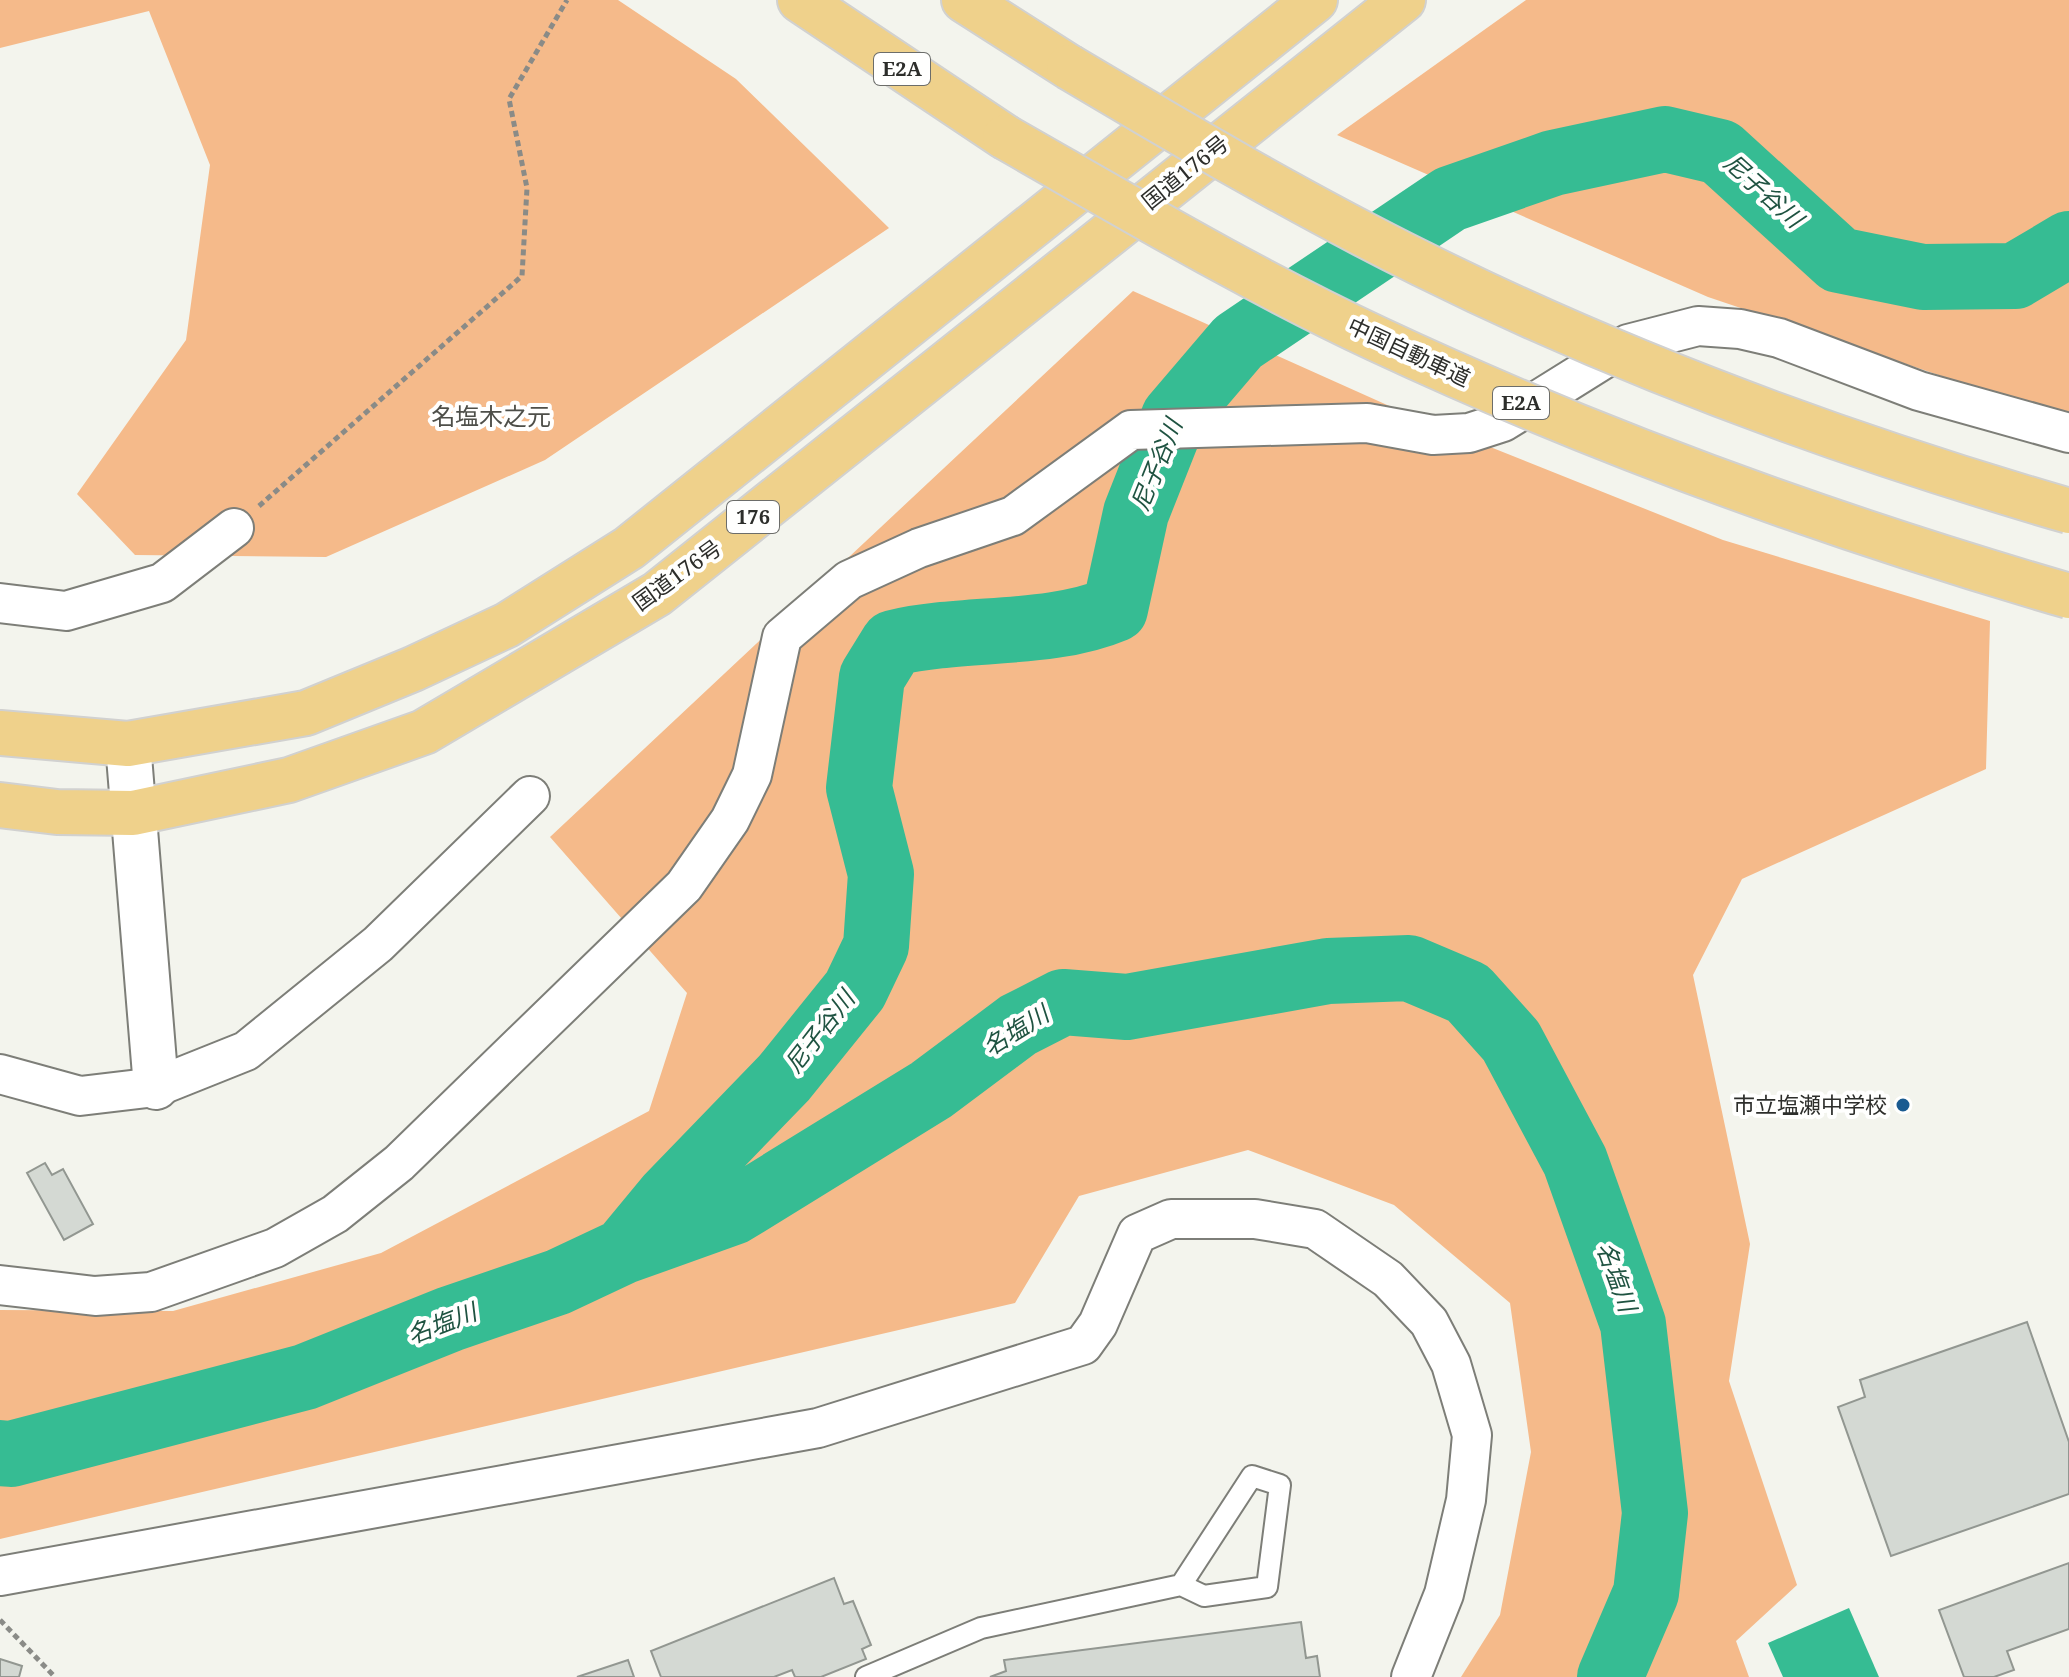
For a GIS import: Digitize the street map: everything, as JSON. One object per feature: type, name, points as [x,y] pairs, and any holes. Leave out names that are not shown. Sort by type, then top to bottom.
[{"type":"highway","name":"中国自動車道","points":[[800,0],[1005,137],[1266,282],[1375,338],[1558,420],[1748,494],[1942,559],[2069,596]]},
{"type":"highway","points":[[964,0],[1069,67],[1316,208],[1423,264],[1590,341],[1968,482],[2069,511]]},
{"type":"highway","name":"176","points":[[0,733],[128,744],[306,713],[413,669],[507,625],[642,538],[1315,0]]},
{"type":"highway","name":"国道176号","points":[[0,805],[57,812],[133,813],[289,780],[424,732],[657,594],[1403,0]]},
{"type":"street","points":[[0,1285],[95,1296],[151,1292],[275,1248],[335,1214],[399,1163],[684,886],[730,820],[752,775],[782,637],[849,580],[919,548],[1013,516],[1131,430],[1367,423],[1433,435],[1469,433],[1503,422],[1628,344],[1698,326],[1740,329],[1779,338],[1919,391],[2069,433]]},
{"type":"street","points":[[0,603],[66,611],[162,583],[234,528]]},
{"type":"street","points":[[128,744],[156,1087]]},
{"type":"street","points":[[0,1074],[80,1096],[156,1087],[246,1051],[378,944],[530,796]]},
{"type":"street","points":[[0,1576],[818,1428],[1083,1345],[1098,1324],[1137,1234],[1171,1219],[1255,1219],[1315,1229],[1388,1279],[1429,1322],[1451,1364],[1472,1435],[1466,1500],[1444,1594],[1411,1677]]},
{"type":"lane","points":[[866,1677],[981,1628],[1181,1585],[1204,1596],[1267,1587],[1280,1485],[1252,1476],[1181,1585]]},
{"type":"path","points":[[234,528],[522,276],[527,188],[509,99],[555,15],[567,0]]},
{"type":"path","points":[[0,1620],[55,1677]]},
{"type":"shaded area","points":[[0,0],[618,0],[736,79],[889,228],[545,460],[326,557],[135,555],[77,494],[186,340],[210,165],[149,11],[0,48]]},
{"type":"shaded area","points":[[1526,0],[2069,0],[2069,419],[1708,297],[1337,135]]},
{"type":"shaded area","points":[[1133,291],[1405,413],[1723,540],[1990,621],[1986,769],[1742,879],[1693,975],[1750,1244],[1729,1381],[1797,1585],[1736,1641],[1749,1677],[1461,1677],[1500,1615],[1531,1452],[1510,1303],[1394,1205],[1248,1150],[1079,1196],[1015,1303],[0,1539],[0,1310],[173,1311],[381,1253],[649,1111],[687,993],[550,837]]},
{"type":"shaded area","points":[[1849,1608],[1879,1677],[1783,1677],[1768,1643]]},
{"type":"building","points":[[45,1163],[52,1175],[63,1169],[93,1224],[64,1240],[27,1173]]},
{"type":"building","points":[[2027,1322],[2069,1442],[2069,1494],[1891,1556],[1838,1407],[1865,1397],[1860,1380]]},
{"type":"building","points":[[2069,1563],[2069,1629],[2007,1651],[2014,1670],[1994,1677],[1964,1677],[1939,1610]]},
{"type":"building","points":[[834,1578],[844,1604],[853,1601],[871,1645],[862,1649],[866,1659],[821,1677],[795,1677],[792,1670],[774,1677],[661,1677],[651,1651]]},
{"type":"building","points":[[1301,1622],[1306,1658],[1317,1656],[1320,1677],[990,1677],[1006,1671],[1004,1660]]},
{"type":"building","points":[[0,1659],[22,1666],[19,1677],[0,1677]]},
{"type":"building","points":[[628,1660],[634,1677],[577,1677]]},
{"type":"waterway","name":"尼子谷川","points":[[625,1250],[668,1198],[784,1078],[855,990],[876,946],[881,874],[859,788],[872,677],[893,643],[948,634],[1062,624],[1115,609],[1136,513],[1174,417],[1238,342],[1450,199],[1553,163],[1665,139],[1720,152],[1839,260],[1923,277],[2015,276],[2069,244]]},
{"type":"waterway","name":"名塩川","points":[[0,1453],[11,1454],[305,1377],[450,1319],[558,1282],[624,1251],[733,1212],[931,1090],[1018,1025],[1063,1002],[1127,1007],[1328,971],[1409,968],[1468,993],[1511,1041],[1575,1161],[1633,1324],[1655,1513],[1646,1593],[1610,1677]]},
{"type":"place","name":"市立塩瀬中学校","points":[[1903,1105]]},
{"type":"district","name":"名塩木之元","points":[[491,417]]}]
